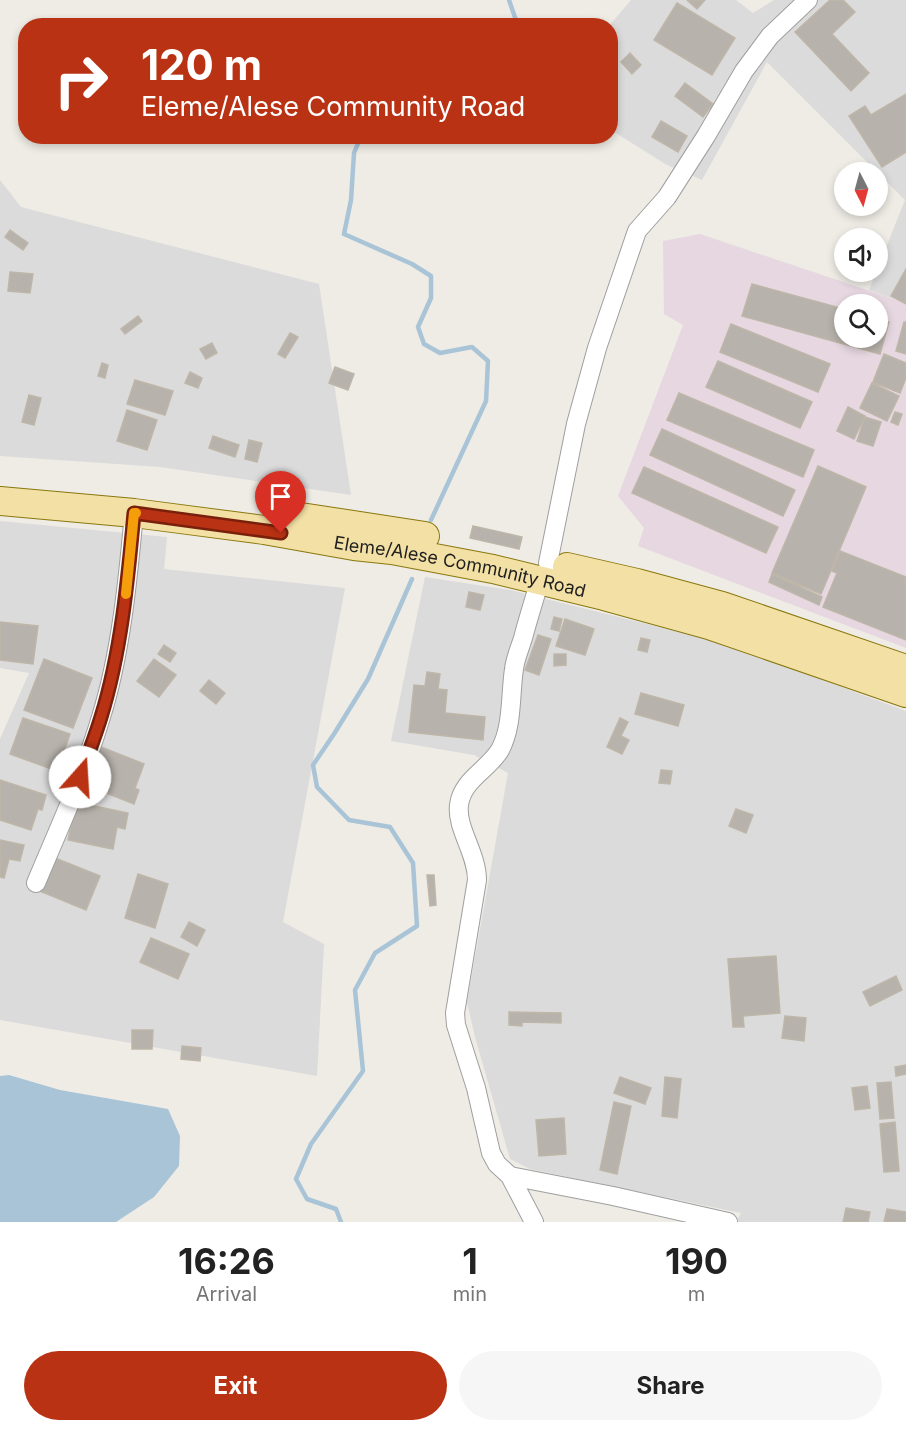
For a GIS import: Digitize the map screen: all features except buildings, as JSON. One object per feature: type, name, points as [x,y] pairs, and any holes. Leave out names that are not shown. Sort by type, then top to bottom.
[{"type":"main road","name":"Eleme/Alese Community Road","points":[[0,482],[177,498],[394,530],[544,572],[709,625],[906,693]]},
{"type":"main road","name":"Eleme/Alese Community Road","points":[[0,501],[134,513],[264,530],[493,569],[544,572],[637,583],[722,606],[906,669]]},
{"type":"street","points":[[534,1222],[510,1176],[497,1164],[491,1153],[476,1088],[456,1025],[457,995],[477,880],[477,867],[462,827],[459,804],[465,788],[494,759],[503,742],[512,705],[514,668],[544,572],[576,424],[597,348],[637,231],[667,197],[744,71],[770,36],[808,0]]},
{"type":"street","points":[[36,883],[80,777],[102,716],[128,578],[134,513]]},
{"type":"street","points":[[510,1176],[728,1222]]},
{"type":"shaded area","points":[[631,0],[736,0],[753,13],[774,0],[906,0],[906,303],[888,297],[888,294],[869,290],[872,282],[888,282],[888,242],[905,200],[888,183],[888,162],[867,162],[767,62],[702,180],[667,165],[618,134],[618,18],[616,18]]},
{"type":"shaded area","points":[[0,180],[21,207],[319,284],[351,495],[160,467],[0,456]]},
{"type":"shaded area","points":[[700,234],[834,279],[834,282],[843,282],[879,294],[834,294],[834,348],[888,348],[888,297],[906,303],[906,648],[638,546],[644,528],[618,496],[683,325],[664,314],[663,241]]},
{"type":"shaded area","points":[[0,521],[167,537],[164,569],[345,588],[283,922],[324,944],[317,1076],[0,1020],[0,739],[29,673],[0,668]]},
{"type":"shaded area","points":[[425,577],[510,590],[719,642],[906,711],[906,1222],[736,1222],[741,1213],[530,1169],[510,1159],[467,1002],[508,773],[474,755],[391,741]]},
{"type":"water","points":[[9,1075],[60,1090],[168,1109],[180,1136],[179,1166],[154,1197],[116,1222],[0,1222],[0,1076]]},
{"type":"waterway","points":[[509,0],[515,18]]},
{"type":"waterway","points":[[358,144],[354,153],[351,200],[344,234],[412,264],[431,276],[431,298],[418,327],[424,344],[440,353],[472,347],[488,361],[486,401],[431,520]]},
{"type":"waterway","points":[[341,1222],[336,1209],[307,1199],[296,1179],[311,1144],[363,1071],[355,990],[375,953],[417,926],[413,863],[390,827],[349,820],[317,787],[313,765],[368,679],[412,579]]},
{"type":"slow traffic","points":[[126,594],[134,513],[136,513]]},
{"type":"route","points":[[80,777],[102,716],[111,677],[128,578],[134,513],[281,533]]}]
